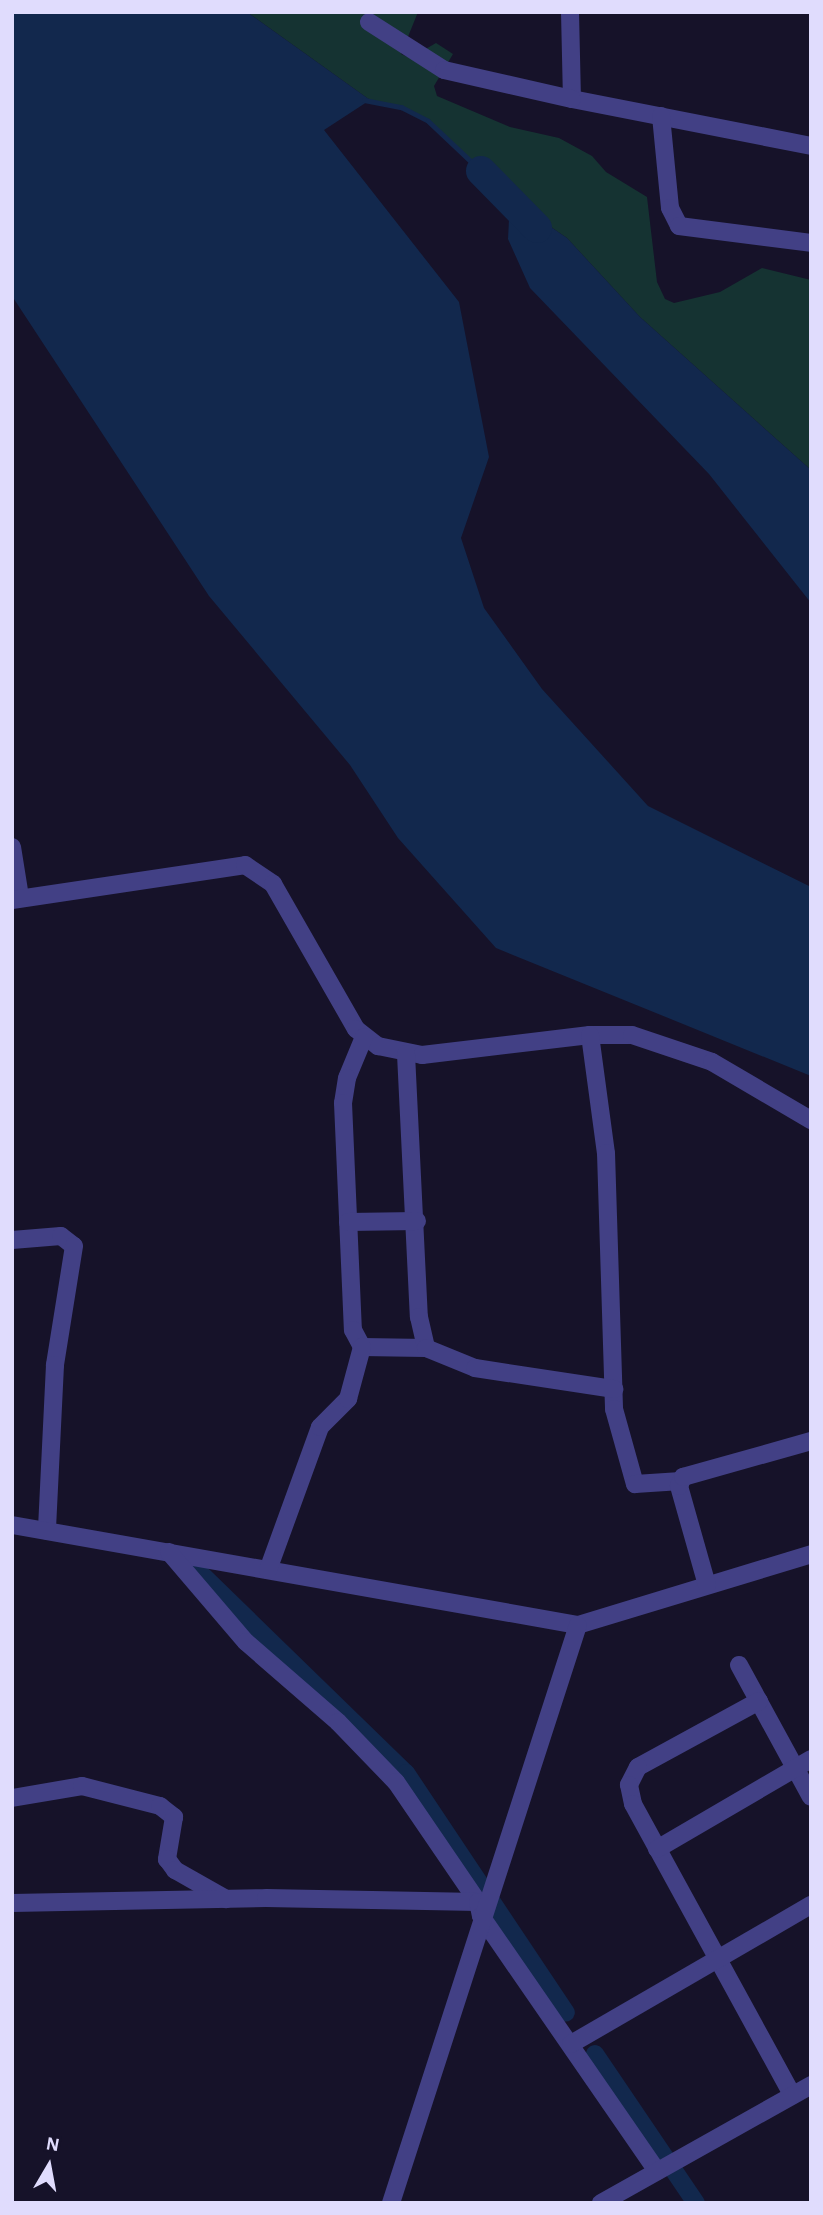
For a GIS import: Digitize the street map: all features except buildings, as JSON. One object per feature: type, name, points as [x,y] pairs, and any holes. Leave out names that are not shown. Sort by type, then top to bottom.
[{"type":"street","points":[[570,12],[572,99]]},
{"type":"street","points":[[369,22],[444,70],[572,99],[811,146]]},
{"type":"street","points":[[661,116],[670,208],[679,226],[811,243]]},
{"type":"street","points":[[12,847],[16,899],[233,864],[255,868],[273,884],[364,1037],[407,1054],[590,1035],[632,1035],[712,1062],[811,1120]]},
{"type":"street","points":[[590,1035],[606,1153],[614,1409],[635,1484],[681,1480],[811,1441]]},
{"type":"street","points":[[268,1570],[320,1427],[348,1399],[362,1346],[353,1330],[344,1091],[364,1037]]},
{"type":"street","points":[[407,1054],[417,1221],[419,1317],[426,1348]]},
{"type":"street","points":[[348,1222],[417,1221]]},
{"type":"street","points":[[12,1240],[61,1236],[74,1246],[55,1365],[47,1531]]},
{"type":"street","points":[[362,1346],[426,1348],[475,1368],[614,1389]]},
{"type":"street","points":[[681,1480],[707,1585]]},
{"type":"street","points":[[12,1525],[578,1625],[811,1554]]},
{"type":"street","points":[[169,1552],[246,1642],[338,1722],[396,1782],[484,1902],[571,2045],[659,2170]]},
{"type":"street","points":[[391,2203],[484,1902],[578,1625]]},
{"type":"street","points":[[739,1665],[759,1701],[803,1763],[811,1797]]},
{"type":"street","points":[[759,1701],[638,1768],[629,1785],[633,1804],[793,2095]]},
{"type":"street","points":[[657,1849],[803,1763]]},
{"type":"street","points":[[12,1798],[82,1786],[160,1806],[174,1817],[167,1859],[175,1870],[226,1899]]},
{"type":"street","points":[[12,1903],[226,1899],[484,1902]]},
{"type":"street","points":[[571,2045],[811,1905]]},
{"type":"street","points":[[601,2203],[811,2085]]},
{"type":"green space","points":[[247,12],[418,12],[401,54],[410,58],[436,43],[453,54],[434,86],[437,96],[510,127],[559,138],[592,156],[606,172],[647,197],[657,282],[665,299],[674,303],[720,292],[762,268],[811,280],[811,470],[640,317],[567,238],[510,199],[428,121],[401,107],[370,100]]},
{"type":"water","points":[[12,12],[247,12],[370,100],[324,130],[459,302],[489,457],[461,538],[484,608],[542,689],[648,806],[811,887],[811,1076],[496,948],[398,838],[350,765],[209,596],[12,296]]},
{"type":"water","points":[[510,199],[567,238],[640,317],[811,470],[811,603],[709,474],[530,288],[508,239]]},
{"type":"waterway","points":[[364,100],[401,107],[428,121],[481,171]]},
{"type":"waterway","points":[[481,171],[537,228]]},
{"type":"waterway","points":[[197,1570],[406,1773],[566,2013]]},
{"type":"waterway","points":[[595,2054],[696,2203]]}]
